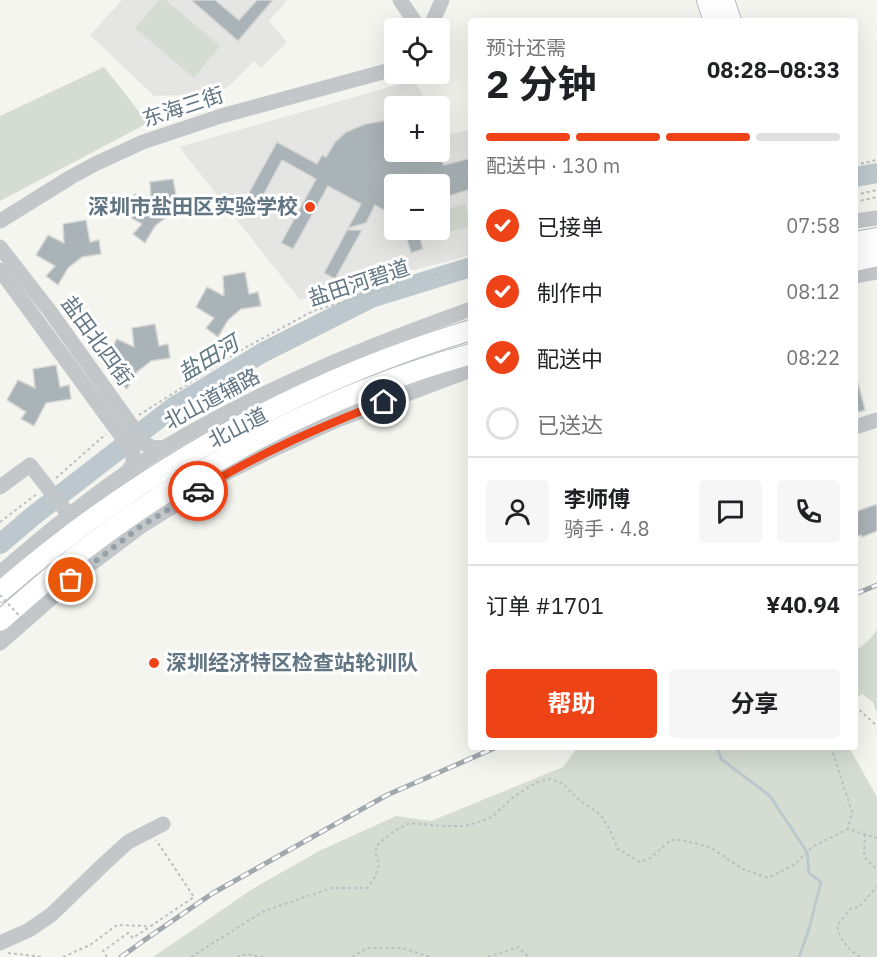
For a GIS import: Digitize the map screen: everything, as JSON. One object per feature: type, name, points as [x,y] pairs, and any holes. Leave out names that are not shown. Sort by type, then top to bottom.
[{"type":"main road","points":[[707,0],[713,18]]},
{"type":"main road","points":[[724,0],[730,18]]},
{"type":"main road","points":[[858,241],[877,238]]},
{"type":"main road","points":[[858,260],[877,256]]},
{"type":"main road","name":"北山道","points":[[0,593],[63,540],[119,499],[214,440],[249,421],[369,365],[468,331]]},
{"type":"main road","name":"北山道","points":[[0,621],[77,556],[137,513],[178,494],[261,438],[334,402],[441,362],[468,355]]},
{"type":"street","points":[[400,0],[412,18]]},
{"type":"street","points":[[434,18],[442,0]]},
{"type":"street","name":"东海三街","points":[[0,221],[71,177],[143,142],[221,116],[384,72]]},
{"type":"street","points":[[858,221],[877,218]]},
{"type":"street","name":"盐田北四街","points":[[0,246],[49,310],[126,420],[139,448]]},
{"type":"street","name":"盐田北四街","points":[[0,270],[126,420]]},
{"type":"street","points":[[858,275],[877,272]]},
{"type":"street","name":"北山道辅路","points":[[0,573],[66,511],[166,447],[256,398],[316,370],[468,310]]},
{"type":"street","points":[[0,643],[87,567],[140,527],[178,494],[335,422],[468,371]]},
{"type":"street","points":[[858,426],[877,420]]},
{"type":"street","points":[[127,473],[139,448],[166,447]]},
{"type":"street","points":[[0,487],[30,465],[66,511]]},
{"type":"street","points":[[3,948],[51,915],[128,842],[156,827]]},
{"type":"path","points":[[858,164],[877,160]]},
{"type":"path","points":[[858,194],[877,190]]},
{"type":"path","points":[[858,201],[877,197]]},
{"type":"path","name":"盐田河碧道","points":[[0,522],[48,488],[126,420],[243,349],[313,311],[468,265]]},
{"type":"path","points":[[0,593],[29,626]]},
{"type":"path","points":[[858,709],[877,726]]},
{"type":"path","points":[[832,750],[852,812],[848,829]]},
{"type":"path","points":[[190,957],[264,911],[332,888],[367,888],[375,877],[379,864],[375,852],[379,843],[410,823],[464,826],[479,822],[492,817],[528,788],[540,781],[550,779],[562,783],[578,799],[600,814],[618,849],[640,862],[649,859],[671,840],[681,840],[710,847],[743,869],[768,878],[795,864],[812,847],[848,829],[877,838]]},
{"type":"path","points":[[107,957],[103,951],[128,933],[133,938],[194,897],[156,827]]},
{"type":"path","points":[[866,834],[864,857],[877,870]]},
{"type":"path","points":[[860,957],[840,939],[837,926],[850,909],[859,907],[877,887]]},
{"type":"path","points":[[63,957],[90,945],[117,925],[148,928]]},
{"type":"path","points":[[488,957],[519,947],[528,957]]},
{"type":"path","points":[[3,948],[44,957]]},
{"type":"path","points":[[352,957],[366,948],[402,948],[430,957]]},
{"type":"path","points":[[237,957],[246,954],[263,957]]},
{"type":"shaded area","points":[[122,0],[287,0],[269,21],[287,42],[261,68],[254,61],[219,94],[154,96],[90,35]]},
{"type":"shaded area","points":[[159,0],[166,0],[220,46],[194,78],[135,28]]},
{"type":"shaded area","points":[[104,67],[148,123],[0,201],[0,116]]},
{"type":"shaded area","name":"深圳市盐田区实验学校","points":[[400,84],[416,84],[423,96],[384,96],[384,162],[450,162],[450,134],[468,130],[468,256],[300,300],[179,147]]},
{"type":"shaded area","points":[[465,204],[468,227],[450,232],[450,208]]},
{"type":"shaded area","points":[[877,629],[877,714],[873,702],[862,694],[858,697],[858,648]]},
{"type":"shaded area","points":[[576,750],[851,750],[877,797],[877,957],[153,957],[254,888],[319,851],[396,816],[431,821],[563,767]]},
{"type":"building","points":[[191,0],[215,0],[239,20],[257,0],[273,0],[238,41]]},
{"type":"building","points":[[384,121],[384,162],[443,162],[444,165],[468,159],[468,190],[450,196],[450,174],[384,174],[384,210],[375,205],[366,223],[348,228],[361,204],[328,186],[293,249],[281,243],[316,179],[282,160],[258,205],[246,198],[277,142],[317,164],[322,155],[326,157],[335,142],[346,132],[365,124]]},
{"type":"building","points":[[173,179],[177,200],[186,198],[188,212],[169,215],[155,226],[145,243],[133,234],[142,224],[123,213],[135,194],[151,202],[150,182]]},
{"type":"building","points":[[86,220],[90,242],[99,240],[101,254],[82,257],[68,268],[58,285],[46,276],[55,266],[36,255],[48,235],[64,243],[63,224]]},
{"type":"building","points":[[347,230],[362,230],[335,279],[324,273]]},
{"type":"building","points":[[407,240],[421,240],[423,249],[411,253]]},
{"type":"building","points":[[245,272],[249,294],[258,292],[261,306],[241,309],[228,320],[218,337],[206,328],[214,318],[196,307],[207,287],[224,296],[223,276]]},
{"type":"building","points":[[155,324],[159,346],[168,344],[170,358],[151,361],[137,372],[127,389],[115,380],[124,370],[105,359],[117,339],[134,347],[132,328]]},
{"type":"building","points":[[56,365],[60,387],[69,385],[71,399],[46,403],[34,426],[21,419],[26,412],[7,400],[18,380],[35,388],[33,369]]},
{"type":"building","points":[[858,383],[865,410],[858,412]]},
{"type":"building","points":[[877,504],[877,531],[862,537],[858,536],[858,511]]},
{"type":"waterway","name":"盐田河","points":[[858,176],[877,173]]},
{"type":"waterway","name":"盐田河","points":[[0,544],[175,406],[262,353],[371,298],[468,268]]},
{"type":"waterway","points":[[718,750],[721,759],[770,796],[807,852],[809,873],[821,882],[799,957]]},
{"type":"railway","points":[[858,593],[877,585]]},
{"type":"railway","points":[[121,957],[213,893],[387,795],[490,750]]},
{"type":"way so far","points":[[71,580],[140,527],[198,491]]},
{"type":"place","name":"深圳市盐田区实验学校","points":[[310,207]]},
{"type":"place","name":"深圳经济特区检查站轮训队","points":[[154,663]]},
{"type":"route","points":[[198,491],[226,473],[270,451],[384,402]]}]
